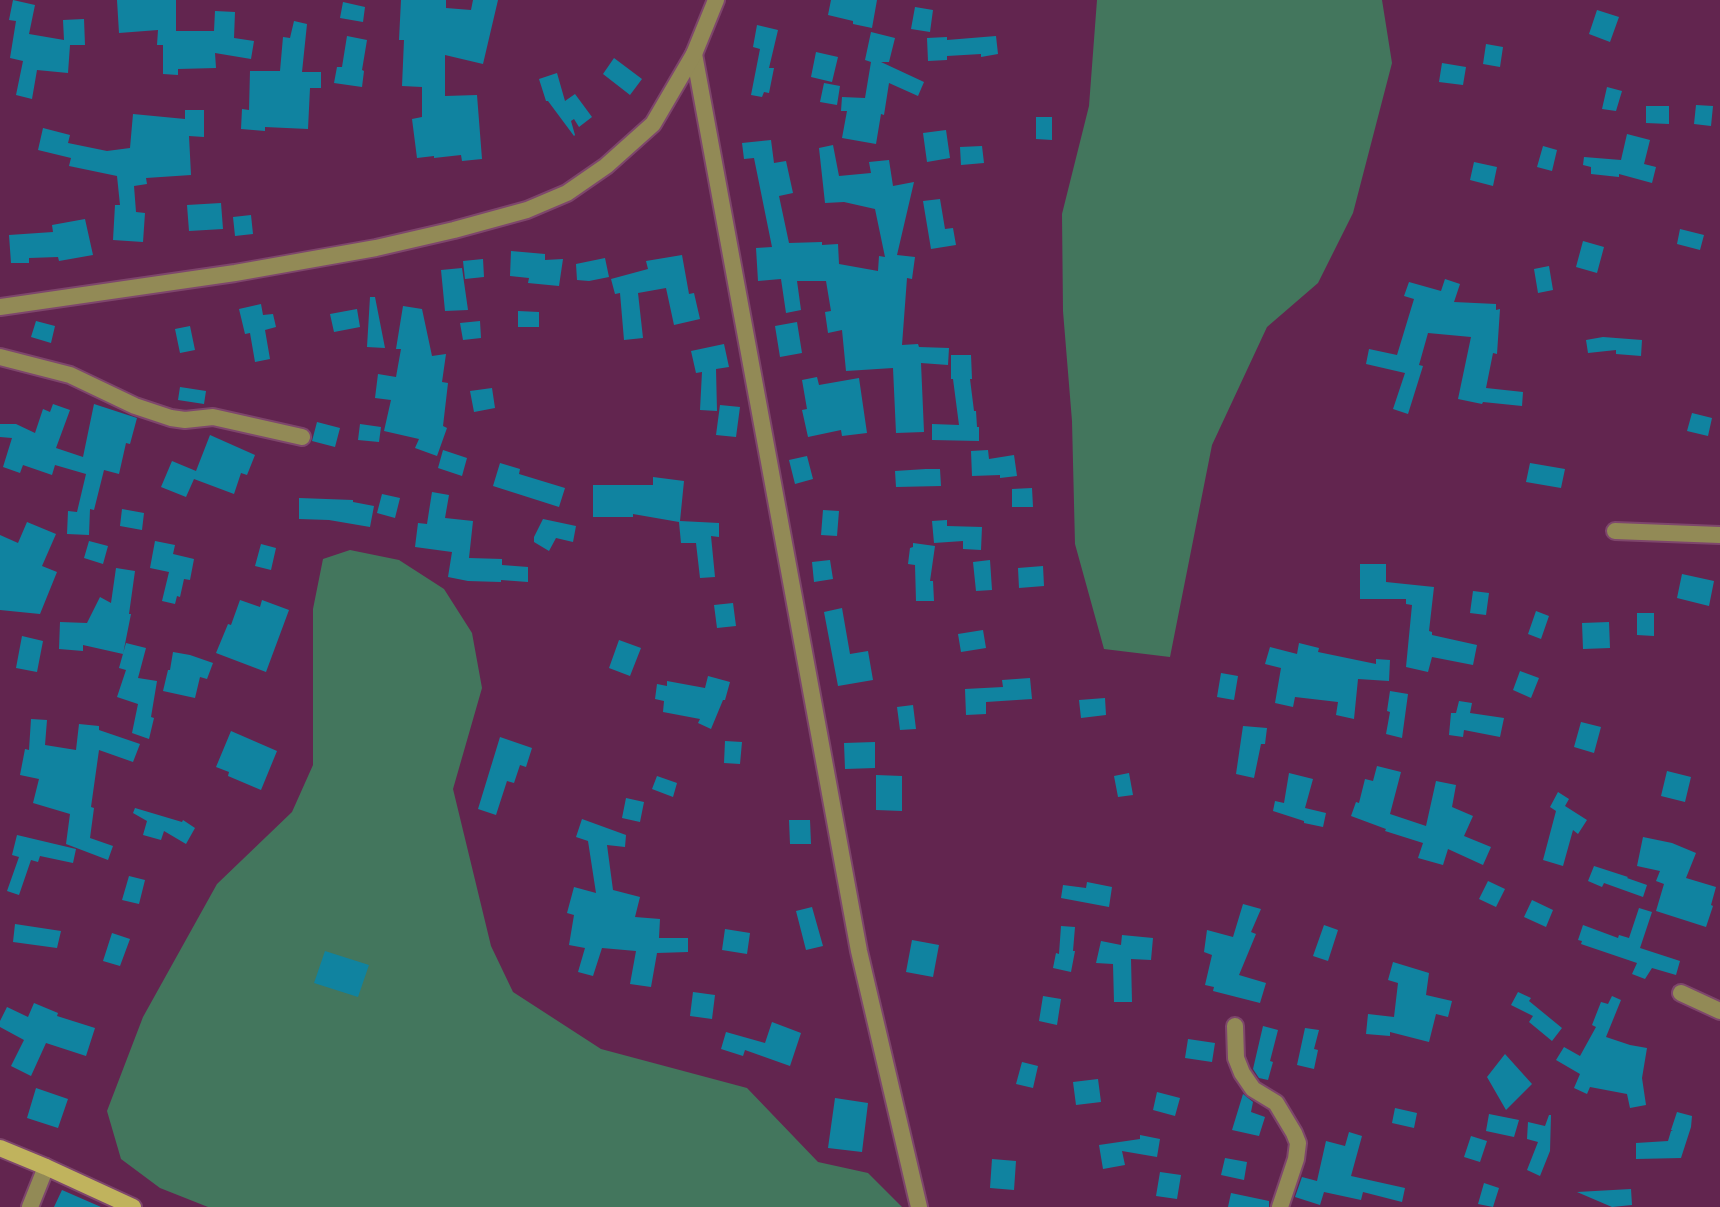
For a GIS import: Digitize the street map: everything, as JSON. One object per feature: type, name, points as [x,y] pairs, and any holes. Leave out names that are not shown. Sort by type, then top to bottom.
[{"type":"main road","points":[[0,1148],[133,1207]]},
{"type":"street","points":[[0,307],[235,273],[376,248],[527,210],[567,193],[606,166],[653,124],[694,54],[716,0]]},
{"type":"street","points":[[694,54],[859,951],[919,1207]]},
{"type":"street","points":[[0,357],[70,375],[135,406],[171,418],[213,417],[302,437]]},
{"type":"street","points":[[1615,531],[1720,535]]},
{"type":"street","points":[[1681,993],[1720,1011]]},
{"type":"street","points":[[1235,1026],[1236,1058],[1242,1073],[1253,1089],[1276,1103],[1298,1143],[1296,1159],[1280,1207]]},
{"type":"street","points":[[30,1207],[46,1167]]},
{"type":"green space","points":[[1097,0],[1382,0],[1392,63],[1353,213],[1318,283],[1267,327],[1212,445],[1170,657],[1104,649],[1075,544],[1072,421],[1063,311],[1062,214],[1089,106]]},
{"type":"green space","points":[[350,550],[399,560],[444,589],[472,633],[482,688],[453,789],[491,946],[513,992],[601,1049],[747,1088],[818,1162],[868,1173],[902,1207],[208,1207],[160,1188],[121,1159],[107,1111],[143,1017],[217,884],[292,812],[313,765],[313,609],[323,559]]},
{"type":"building","points":[[13,0],[35,5],[29,34],[64,40],[63,20],[84,19],[85,45],[70,45],[68,73],[37,70],[32,99],[16,95],[23,61],[10,58],[16,21],[9,20]]},
{"type":"building","points":[[117,0],[176,0],[176,31],[214,31],[215,11],[235,12],[234,38],[254,41],[251,59],[215,53],[216,68],[178,69],[178,75],[163,74],[163,45],[157,45],[158,30],[119,33]]},
{"type":"building","points":[[401,0],[446,0],[446,8],[471,10],[473,0],[498,0],[483,64],[445,55],[445,96],[477,95],[482,159],[462,161],[461,155],[417,158],[412,119],[422,117],[422,87],[402,86],[404,40],[399,40]]},
{"type":"building","points":[[831,0],[877,0],[872,28],[828,15]]},
{"type":"building","points":[[343,2],[365,7],[363,22],[340,18]]},
{"type":"building","points":[[915,7],[933,10],[930,32],[911,29]]},
{"type":"building","points":[[1597,10],[1619,17],[1610,42],[1589,34]]},
{"type":"building","points":[[294,21],[307,24],[302,72],[321,72],[321,88],[310,88],[308,129],[241,129],[242,109],[249,110],[250,71],[280,71],[283,37],[290,38]]},
{"type":"building","points":[[757,25],[778,30],[769,68],[774,68],[769,93],[764,92],[762,97],[751,95],[760,49],[753,47]]},
{"type":"building","points":[[871,32],[895,38],[889,62],[881,62],[924,82],[918,96],[889,83],[876,144],[842,138],[847,111],[841,111],[842,97],[865,98],[871,62],[865,60]]},
{"type":"building","points":[[347,36],[367,40],[362,87],[334,83],[337,67],[342,67]]},
{"type":"building","points":[[996,36],[998,54],[947,56],[947,60],[928,61],[927,38],[947,37],[947,40]]},
{"type":"building","points":[[1486,44],[1503,47],[1500,67],[1483,64]]},
{"type":"building","points":[[816,52],[838,57],[832,82],[811,77]]},
{"type":"building","points":[[614,58],[642,79],[630,95],[603,74]]},
{"type":"building","points":[[1442,63],[1466,67],[1463,85],[1439,82]]},
{"type":"building","points":[[557,73],[565,101],[575,94],[592,117],[579,127],[574,119],[571,121],[574,136],[546,101],[539,79]]},
{"type":"building","points":[[824,83],[840,86],[837,105],[820,102]]},
{"type":"building","points":[[1607,87],[1622,91],[1616,111],[1602,109]]},
{"type":"building","points":[[1696,105],[1713,106],[1711,126],[1694,124]]},
{"type":"building","points":[[1646,106],[1669,106],[1669,124],[1646,123]]},
{"type":"building","points":[[185,110],[204,110],[204,137],[189,136],[191,175],[146,178],[147,184],[134,186],[136,212],[145,213],[143,242],[113,240],[115,205],[120,205],[117,176],[69,166],[71,158],[38,150],[43,128],[70,135],[68,143],[107,151],[130,148],[133,114],[185,119]]},
{"type":"building","points":[[1036,117],[1052,117],[1052,140],[1036,139]]},
{"type":"building","points":[[946,130],[950,158],[927,162],[923,133]]},
{"type":"building","points":[[1627,134],[1650,140],[1644,164],[1656,167],[1652,183],[1619,174],[1619,177],[1591,174],[1591,167],[1583,165],[1584,157],[1621,160]]},
{"type":"building","points":[[771,140],[774,163],[786,161],[793,193],[779,196],[789,243],[838,244],[839,264],[878,271],[879,256],[885,257],[875,209],[844,202],[825,203],[819,148],[833,145],[839,176],[871,173],[869,162],[889,160],[893,186],[914,182],[897,255],[915,257],[912,279],[907,278],[902,345],[949,348],[948,365],[921,363],[924,432],[896,433],[893,368],[846,371],[842,330],[828,333],[825,312],[831,311],[826,281],[797,281],[801,310],[786,313],[781,279],[758,281],[756,248],[772,247],[754,158],[744,159],[742,143]]},
{"type":"building","points":[[982,146],[984,163],[961,165],[960,147]]},
{"type":"building","points":[[1543,146],[1557,150],[1552,171],[1537,167]]},
{"type":"building","points":[[1474,162],[1497,167],[1493,186],[1470,180]]},
{"type":"building","points":[[940,199],[945,229],[953,228],[956,245],[931,249],[923,201]]},
{"type":"building","points":[[221,203],[223,229],[189,231],[187,205]]},
{"type":"building","points":[[251,215],[253,234],[235,236],[233,217]]},
{"type":"building","points":[[85,219],[93,255],[59,261],[58,257],[29,258],[29,263],[11,263],[9,235],[53,232],[52,225]]},
{"type":"building","points":[[1680,229],[1704,235],[1700,250],[1677,244]]},
{"type":"building","points":[[1583,241],[1604,247],[1597,273],[1576,267]]},
{"type":"building","points":[[511,251],[545,254],[545,260],[563,259],[559,286],[528,283],[529,278],[510,276]]},
{"type":"building","points":[[682,255],[689,294],[694,293],[700,319],[674,325],[666,288],[638,293],[643,338],[624,340],[620,293],[615,294],[611,279],[648,269],[646,261]]},
{"type":"building","points":[[605,258],[609,277],[577,280],[576,264]]},
{"type":"building","points":[[483,259],[484,277],[465,279],[463,261]]},
{"type":"building","points":[[1549,266],[1553,290],[1538,293],[1534,269]]},
{"type":"building","points":[[462,268],[468,310],[445,311],[441,270]]},
{"type":"building","points":[[1445,279],[1460,284],[1454,302],[1496,304],[1496,310],[1500,309],[1497,354],[1493,353],[1486,388],[1523,392],[1522,406],[1458,399],[1471,337],[1428,333],[1419,365],[1423,366],[1408,414],[1393,409],[1405,373],[1366,364],[1369,349],[1397,355],[1414,299],[1404,296],[1409,282],[1441,291]]},
{"type":"building","points":[[370,297],[375,297],[385,348],[367,347]]},
{"type":"building","points":[[261,304],[263,315],[273,314],[276,327],[265,330],[270,359],[255,362],[250,333],[245,334],[239,309]]},
{"type":"building","points":[[403,306],[422,309],[432,356],[446,354],[442,382],[448,383],[443,426],[447,428],[437,456],[415,448],[419,439],[384,431],[391,400],[375,398],[378,374],[396,377],[401,349],[396,349]]},
{"type":"building","points":[[357,309],[360,327],[334,332],[330,314]]},
{"type":"building","points":[[518,311],[539,312],[539,327],[518,327]]},
{"type":"building","points":[[36,321],[55,326],[51,343],[31,337]]},
{"type":"building","points":[[480,321],[481,338],[463,340],[460,323]]},
{"type":"building","points":[[797,322],[802,353],[780,357],[775,326]]},
{"type":"building","points":[[190,326],[195,350],[180,353],[175,329]]},
{"type":"building","points":[[1603,337],[1642,340],[1641,356],[1616,354],[1616,350],[1588,353],[1586,340]]},
{"type":"building","points":[[724,344],[729,367],[716,369],[717,411],[700,410],[702,372],[696,373],[691,351]]},
{"type":"building","points":[[951,355],[971,355],[970,379],[979,441],[932,440],[932,424],[959,425],[951,379]]},
{"type":"building","points":[[817,377],[819,385],[859,378],[867,433],[842,436],[841,430],[808,437],[802,410],[807,409],[802,380]]},
{"type":"building","points":[[180,387],[206,391],[204,404],[178,400]]},
{"type":"building","points":[[492,388],[495,408],[474,412],[470,391]]},
{"type":"building","points":[[53,404],[70,410],[56,448],[83,457],[94,404],[137,418],[130,444],[126,443],[119,474],[104,470],[94,510],[90,509],[89,535],[67,534],[68,511],[77,512],[86,474],[55,465],[52,475],[23,465],[20,473],[3,467],[12,438],[0,437],[0,424],[16,424],[35,433],[43,409],[50,412]]},
{"type":"building","points":[[720,405],[740,407],[736,437],[716,435]]},
{"type":"building","points":[[1692,413],[1712,418],[1708,436],[1687,431]]},
{"type":"building","points":[[317,422],[340,428],[335,447],[312,441]]},
{"type":"building","points":[[360,424],[381,427],[379,442],[358,440]]},
{"type":"building","points":[[210,435],[255,455],[247,475],[241,473],[234,494],[194,479],[186,497],[161,487],[172,461],[196,471]]},
{"type":"building","points":[[443,450],[467,458],[462,476],[438,468]]},
{"type":"building","points":[[988,450],[989,459],[1014,455],[1017,476],[972,476],[971,451]]},
{"type":"building","points":[[807,456],[813,479],[795,484],[789,460]]},
{"type":"building","points":[[500,463],[520,469],[519,474],[565,488],[559,507],[493,486]]},
{"type":"building","points":[[1530,463],[1565,469],[1561,488],[1526,482]]},
{"type":"building","points":[[940,469],[941,486],[896,487],[895,471]]},
{"type":"building","points":[[653,477],[684,481],[680,521],[719,523],[719,537],[711,536],[715,577],[700,578],[696,543],[681,543],[679,522],[633,514],[633,517],[593,517],[593,485],[653,485]]},
{"type":"building","points":[[1032,488],[1033,507],[1012,507],[1012,489]]},
{"type":"building","points":[[432,492],[449,495],[445,518],[473,521],[469,558],[502,559],[502,565],[528,567],[528,582],[468,581],[448,577],[452,552],[415,547],[418,523],[427,524]]},
{"type":"building","points":[[382,494],[400,498],[395,518],[377,513]]},
{"type":"building","points":[[299,498],[353,500],[374,506],[370,527],[299,519]]},
{"type":"building","points":[[122,509],[144,513],[142,530],[120,526]]},
{"type":"building","points":[[823,510],[839,511],[837,536],[821,535]]},
{"type":"building","points":[[543,519],[576,526],[573,542],[556,538],[549,551],[534,542]]},
{"type":"building","points":[[947,520],[947,526],[982,527],[981,550],[963,549],[963,541],[934,543],[932,521]]},
{"type":"building","points":[[27,522],[56,534],[42,566],[57,572],[40,614],[0,610],[0,535],[18,543]]},
{"type":"building","points":[[89,541],[108,546],[103,564],[84,558]]},
{"type":"building","points":[[155,541],[175,545],[173,554],[194,559],[190,580],[184,579],[175,604],[162,601],[169,572],[150,568]]},
{"type":"building","points":[[913,543],[935,546],[930,581],[933,581],[934,601],[916,601],[915,565],[908,564]]},
{"type":"building","points":[[261,544],[276,548],[271,570],[255,566]]},
{"type":"building","points":[[830,560],[833,579],[814,582],[812,562]]},
{"type":"building","points":[[990,560],[992,590],[976,591],[973,562]]},
{"type":"building","points":[[1360,564],[1386,564],[1386,582],[1434,587],[1429,631],[1432,635],[1477,645],[1473,665],[1432,657],[1428,672],[1406,667],[1412,605],[1406,604],[1406,599],[1360,599]]},
{"type":"building","points":[[1043,566],[1044,586],[1019,588],[1018,568]]},
{"type":"building","points":[[116,568],[135,571],[123,654],[83,645],[83,651],[59,649],[60,622],[87,623],[100,597],[111,603]]},
{"type":"building","points":[[1682,574],[1714,581],[1709,606],[1677,598]]},
{"type":"building","points":[[1473,591],[1489,593],[1486,615],[1470,613]]},
{"type":"building","points":[[240,600],[260,607],[262,600],[289,610],[266,672],[216,653]]},
{"type":"building","points":[[733,603],[736,626],[717,628],[714,605]]},
{"type":"building","points":[[842,608],[850,654],[868,651],[873,680],[838,686],[824,612]]},
{"type":"building","points":[[1536,611],[1549,616],[1541,639],[1528,634]]},
{"type":"building","points":[[1637,613],[1654,613],[1654,636],[1637,635]]},
{"type":"building","points":[[1609,622],[1610,648],[1583,649],[1582,623]]},
{"type":"building","points":[[983,630],[986,648],[961,652],[958,634]]},
{"type":"building","points":[[22,636],[43,641],[37,672],[16,668]]},
{"type":"building","points":[[619,640],[641,648],[630,676],[609,668]]},
{"type":"building","points":[[126,643],[146,648],[138,678],[157,681],[149,739],[132,733],[138,704],[117,697],[126,670],[119,668]]},
{"type":"building","points":[[1299,643],[1319,648],[1318,652],[1376,664],[1376,659],[1390,660],[1389,681],[1358,679],[1354,719],[1336,715],[1338,702],[1295,697],[1293,707],[1275,703],[1281,668],[1265,664],[1270,647],[1297,654]]},
{"type":"building","points":[[173,652],[213,663],[207,679],[200,677],[195,698],[163,691]]},
{"type":"building","points":[[1520,671],[1539,678],[1531,698],[1513,690]]},
{"type":"building","points":[[1221,673],[1238,676],[1234,700],[1217,697]]},
{"type":"building","points":[[708,676],[730,682],[711,729],[698,723],[700,719],[663,712],[664,701],[655,699],[657,684],[667,686],[667,681],[705,688]]},
{"type":"building","points":[[1030,678],[1032,699],[986,702],[986,714],[966,715],[965,689],[1003,687],[1002,680]]},
{"type":"building","points":[[1390,691],[1408,694],[1402,738],[1386,734]]},
{"type":"building","points":[[1105,698],[1106,715],[1081,718],[1079,700]]},
{"type":"building","points":[[1459,701],[1472,703],[1470,713],[1504,718],[1500,737],[1464,730],[1463,737],[1449,735],[1451,713],[1456,713]]},
{"type":"building","points":[[913,705],[916,729],[900,730],[897,707]]},
{"type":"building","points":[[31,719],[47,720],[45,745],[76,750],[79,724],[99,726],[99,730],[140,744],[133,762],[99,750],[90,838],[113,846],[108,860],[66,844],[70,814],[33,803],[39,779],[20,775],[25,749],[29,750]]},
{"type":"building","points":[[1581,722],[1601,727],[1594,753],[1574,747]]},
{"type":"building","points":[[1243,726],[1267,728],[1254,778],[1236,774]]},
{"type":"building","points":[[231,731],[277,751],[261,790],[228,776],[229,772],[216,767]]},
{"type":"building","points":[[500,737],[532,748],[526,767],[520,765],[514,783],[507,781],[496,815],[478,809]]},
{"type":"building","points":[[725,741],[742,742],[740,764],[724,763]]},
{"type":"building","points":[[875,742],[875,768],[845,769],[844,743]]},
{"type":"building","points":[[1377,766],[1401,772],[1390,814],[1426,826],[1436,781],[1456,785],[1452,807],[1473,816],[1464,836],[1491,847],[1483,865],[1448,849],[1443,865],[1418,858],[1423,843],[1351,816],[1356,802],[1359,803],[1365,779],[1373,781]]},
{"type":"building","points":[[1667,771],[1691,777],[1685,802],[1661,796]]},
{"type":"building","points":[[1129,773],[1133,795],[1118,797],[1114,776]]},
{"type":"building","points":[[1289,773],[1313,779],[1305,808],[1326,813],[1323,827],[1273,811],[1275,801],[1284,803]]},
{"type":"building","points":[[876,775],[902,776],[902,811],[876,810]]},
{"type":"building","points":[[657,776],[677,783],[673,797],[652,789]]},
{"type":"building","points":[[1558,792],[1569,799],[1565,806],[1587,820],[1578,834],[1573,830],[1563,866],[1543,860],[1556,811],[1550,807]]},
{"type":"building","points":[[626,798],[644,802],[640,822],[622,818]]},
{"type":"building","points":[[135,808],[183,820],[195,828],[186,844],[164,831],[161,840],[143,835],[147,821],[133,813]]},
{"type":"building","points":[[582,819],[626,835],[625,847],[607,845],[613,890],[640,897],[635,917],[660,919],[659,938],[688,938],[688,952],[657,953],[651,987],[630,984],[636,951],[602,948],[593,976],[578,972],[585,948],[569,945],[574,915],[567,913],[574,887],[596,893],[588,841],[576,837]]},
{"type":"building","points":[[789,820],[810,820],[811,844],[790,844]]},
{"type":"building","points":[[17,835],[76,849],[73,863],[40,856],[38,862],[31,860],[19,895],[7,891],[19,857],[12,855]]},
{"type":"building","points":[[1643,837],[1672,843],[1696,853],[1686,878],[1716,887],[1706,927],[1656,911],[1664,884],[1656,881],[1660,871],[1637,866]]},
{"type":"building","points":[[1594,866],[1647,885],[1643,897],[1604,883],[1602,887],[1588,881]]},
{"type":"building","points":[[129,876],[145,880],[139,904],[122,900]]},
{"type":"building","points":[[1488,881],[1505,889],[1496,907],[1479,899]]},
{"type":"building","points":[[1087,882],[1112,887],[1109,907],[1061,898],[1063,885],[1086,888]]},
{"type":"building","points":[[1532,900],[1553,910],[1546,927],[1524,917]]},
{"type":"building","points":[[1243,904],[1261,909],[1251,932],[1256,934],[1239,975],[1266,983],[1260,1003],[1213,991],[1214,987],[1205,985],[1212,955],[1204,952],[1207,930],[1233,937]]},
{"type":"building","points":[[812,907],[823,946],[806,950],[796,911]]},
{"type":"building","points":[[1639,908],[1652,912],[1640,948],[1680,961],[1676,975],[1652,968],[1645,979],[1632,974],[1637,963],[1581,944],[1582,941],[1578,940],[1583,925],[1618,938],[1619,935],[1629,938]]},
{"type":"building","points":[[15,924],[61,931],[57,948],[13,942]]},
{"type":"building","points":[[1324,925],[1338,930],[1328,961],[1313,956]]},
{"type":"building","points":[[1061,926],[1075,927],[1071,972],[1053,968],[1056,953],[1059,954]]},
{"type":"building","points":[[725,929],[750,933],[747,954],[722,950]]},
{"type":"building","points":[[112,933],[130,939],[120,966],[103,961]]},
{"type":"building","points":[[1122,935],[1153,938],[1151,960],[1131,959],[1132,1002],[1114,1002],[1113,964],[1096,963],[1101,941],[1121,945]]},
{"type":"building","points":[[912,940],[939,945],[933,977],[906,972]]},
{"type":"building","points":[[325,951],[369,965],[358,997],[314,983]]},
{"type":"building","points":[[1393,962],[1429,973],[1426,995],[1452,1001],[1448,1017],[1436,1014],[1429,1042],[1390,1032],[1390,1036],[1366,1034],[1368,1014],[1394,1017],[1398,983],[1388,980]]},
{"type":"building","points":[[693,992],[715,995],[712,1019],[690,1016]]},
{"type":"building","points":[[1518,992],[1531,998],[1529,1001],[1562,1028],[1552,1041],[1529,1022],[1533,1016],[1511,1005]]},
{"type":"building","points":[[1043,996],[1061,999],[1057,1025],[1039,1021]]},
{"type":"building","points":[[1612,996],[1621,1000],[1606,1037],[1647,1048],[1642,1078],[1646,1105],[1630,1108],[1627,1094],[1590,1087],[1587,1094],[1574,1088],[1580,1074],[1556,1060],[1564,1047],[1580,1056],[1596,1027],[1592,1025],[1601,1002],[1608,1004]]},
{"type":"building","points":[[34,1003],[58,1013],[57,1016],[95,1028],[86,1056],[46,1043],[31,1076],[11,1066],[24,1040],[0,1027],[0,1021],[7,1007],[28,1017]]},
{"type":"building","points":[[772,1022],[801,1033],[790,1066],[745,1050],[743,1056],[721,1049],[726,1032],[765,1043]]},
{"type":"building","points":[[1263,1026],[1278,1030],[1268,1080],[1259,1078],[1253,1069]]},
{"type":"building","points":[[1305,1028],[1319,1030],[1314,1049],[1318,1050],[1314,1069],[1297,1065]]},
{"type":"building","points":[[1188,1039],[1215,1043],[1212,1062],[1185,1058]]},
{"type":"building","points":[[1505,1054],[1532,1084],[1506,1110],[1487,1077]]},
{"type":"building","points":[[1022,1062],[1038,1066],[1033,1088],[1016,1084]]},
{"type":"building","points":[[1098,1079],[1101,1102],[1076,1105],[1073,1082]]},
{"type":"building","points":[[36,1088],[68,1099],[58,1128],[27,1118]]},
{"type":"building","points":[[1157,1092],[1180,1098],[1175,1116],[1153,1110]]},
{"type":"building","points":[[1243,1094],[1253,1102],[1251,1112],[1265,1117],[1259,1136],[1232,1130]]},
{"type":"building","points":[[835,1098],[868,1103],[862,1152],[828,1148]]},
{"type":"building","points":[[1395,1108],[1417,1113],[1414,1128],[1392,1123]]},
{"type":"building","points":[[1677,1112],[1692,1116],[1681,1158],[1636,1159],[1636,1143],[1668,1141]]},
{"type":"building","points":[[1489,1114],[1519,1120],[1514,1137],[1486,1131]]},
{"type":"building","points":[[1549,1115],[1550,1151],[1540,1176],[1527,1170],[1538,1142],[1527,1139],[1528,1122],[1545,1126]]},
{"type":"building","points":[[1349,1132],[1362,1136],[1351,1176],[1405,1188],[1402,1202],[1363,1192],[1361,1200],[1324,1192],[1320,1205],[1295,1197],[1302,1177],[1317,1181],[1326,1141],[1345,1146]]},
{"type":"building","points":[[1140,1135],[1160,1139],[1157,1157],[1122,1151],[1125,1165],[1103,1169],[1099,1145],[1140,1139]]},
{"type":"building","points":[[1471,1136],[1487,1141],[1480,1162],[1464,1157]]},
{"type":"building","points":[[1225,1158],[1247,1162],[1244,1180],[1221,1175]]},
{"type":"building","points":[[992,1159],[1016,1161],[1014,1190],[990,1188]]},
{"type":"building","points":[[1160,1172],[1181,1175],[1177,1199],[1156,1196]]},
{"type":"building","points":[[1484,1183],[1499,1188],[1493,1207],[1478,1204]]},
{"type":"building","points":[[1631,1189],[1632,1205],[1612,1207],[1577,1192]]},
{"type":"building","points":[[62,1190],[101,1207],[54,1207]]},
{"type":"building","points":[[1231,1193],[1269,1201],[1269,1207],[1228,1207]]}]
